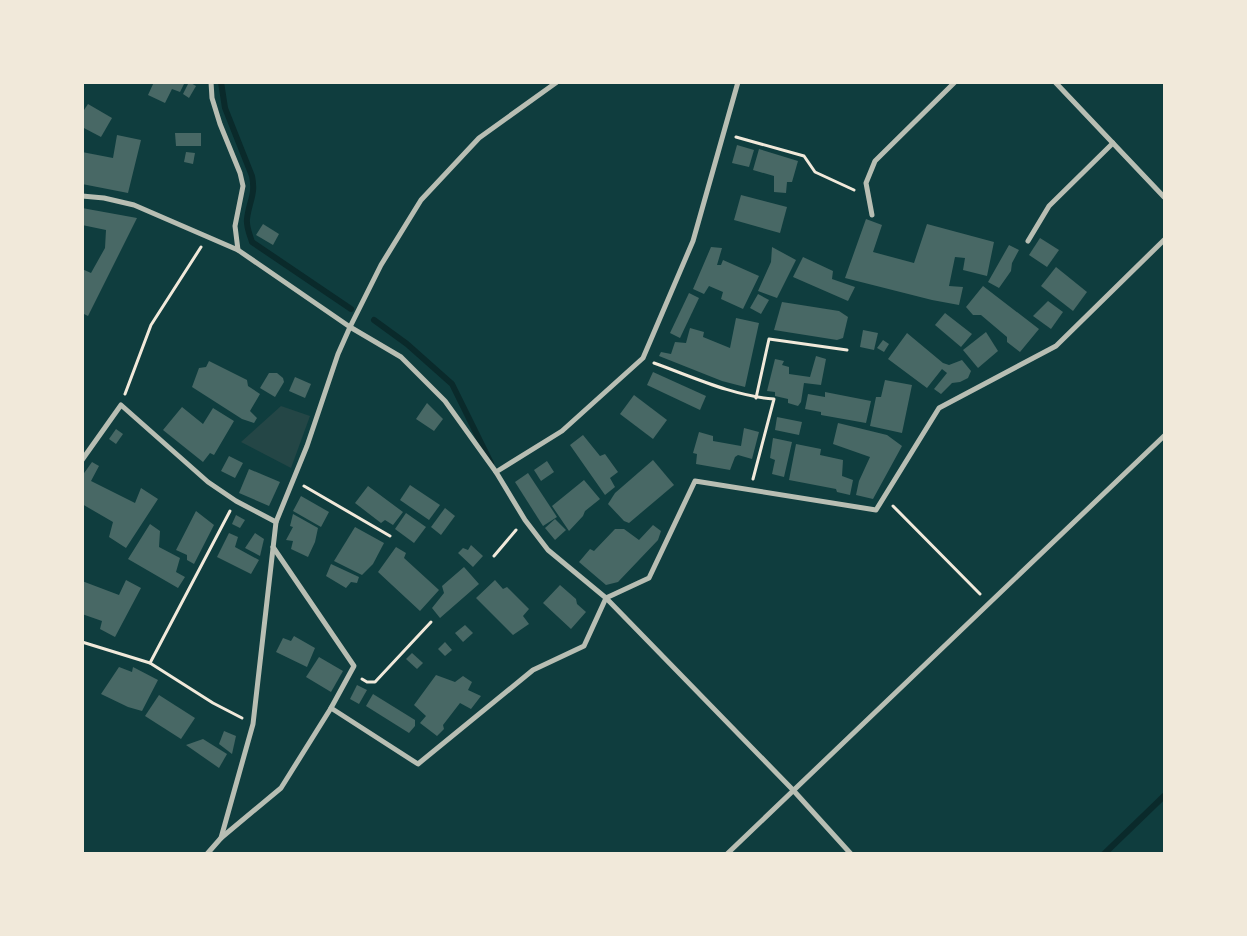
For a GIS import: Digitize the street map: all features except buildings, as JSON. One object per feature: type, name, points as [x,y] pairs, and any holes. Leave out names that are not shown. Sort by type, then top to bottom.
[{"type":"street","points":[[211,82],[212,98],[243,186],[235,226],[238,250]]},
{"type":"street","points":[[222,838],[253,724],[276,522],[338,354],[382,265],[421,200],[479,138],[557,82]]},
{"type":"street","points":[[496,472],[562,431],[643,358],[692,241],[738,82]]},
{"type":"street","points":[[872,215],[866,183],[875,161],[955,82]]},
{"type":"street","points":[[1055,82],[1164,197]]},
{"type":"street","points":[[1028,240],[1049,206],[1113,143]]},
{"type":"street","points":[[82,196],[104,198],[134,205],[238,250],[350,327],[400,356],[445,401],[496,472],[525,520],[548,550],[606,598],[793,790],[851,854]]},
{"type":"street","points":[[331,708],[418,764],[533,670],[584,646],[606,598],[648,578],[695,481],[876,510],[939,408],[1056,346],[1164,240]]},
{"type":"street","points":[[82,460],[121,405],[208,482],[236,502],[276,522]]},
{"type":"street","points":[[727,854],[1164,436]]},
{"type":"street","points":[[207,854],[222,838],[281,788],[331,708],[354,666],[273,546]]},
{"type":"path","points":[[723,133],[804,156],[815,172],[868,197]]},
{"type":"path","points":[[121,405],[151,325],[208,236]]},
{"type":"path","points":[[756,398],[770,339],[847,350]]},
{"type":"path","points":[[643,358],[720,387],[756,398],[774,399],[750,489]]},
{"type":"path","points":[[294,477],[304,486],[390,536]]},
{"type":"path","points":[[884,497],[989,603]]},
{"type":"path","points":[[150,663],[236,502]]},
{"type":"path","points":[[494,556],[525,520]]},
{"type":"path","points":[[354,666],[360,677],[367,682],[375,682],[430,622]]},
{"type":"path","points":[[82,642],[150,663],[213,703],[253,724]]},
{"type":"shaded area","points":[[281,406],[310,416],[291,468],[241,442]]},
{"type":"waterway","points":[[221,82],[225,108],[252,176],[253,193],[247,222],[252,242],[351,309]]},
{"type":"waterway","points":[[374,320],[407,344],[452,384],[491,463]]},
{"type":"waterway","points":[[1104,854],[1164,796]]}]
